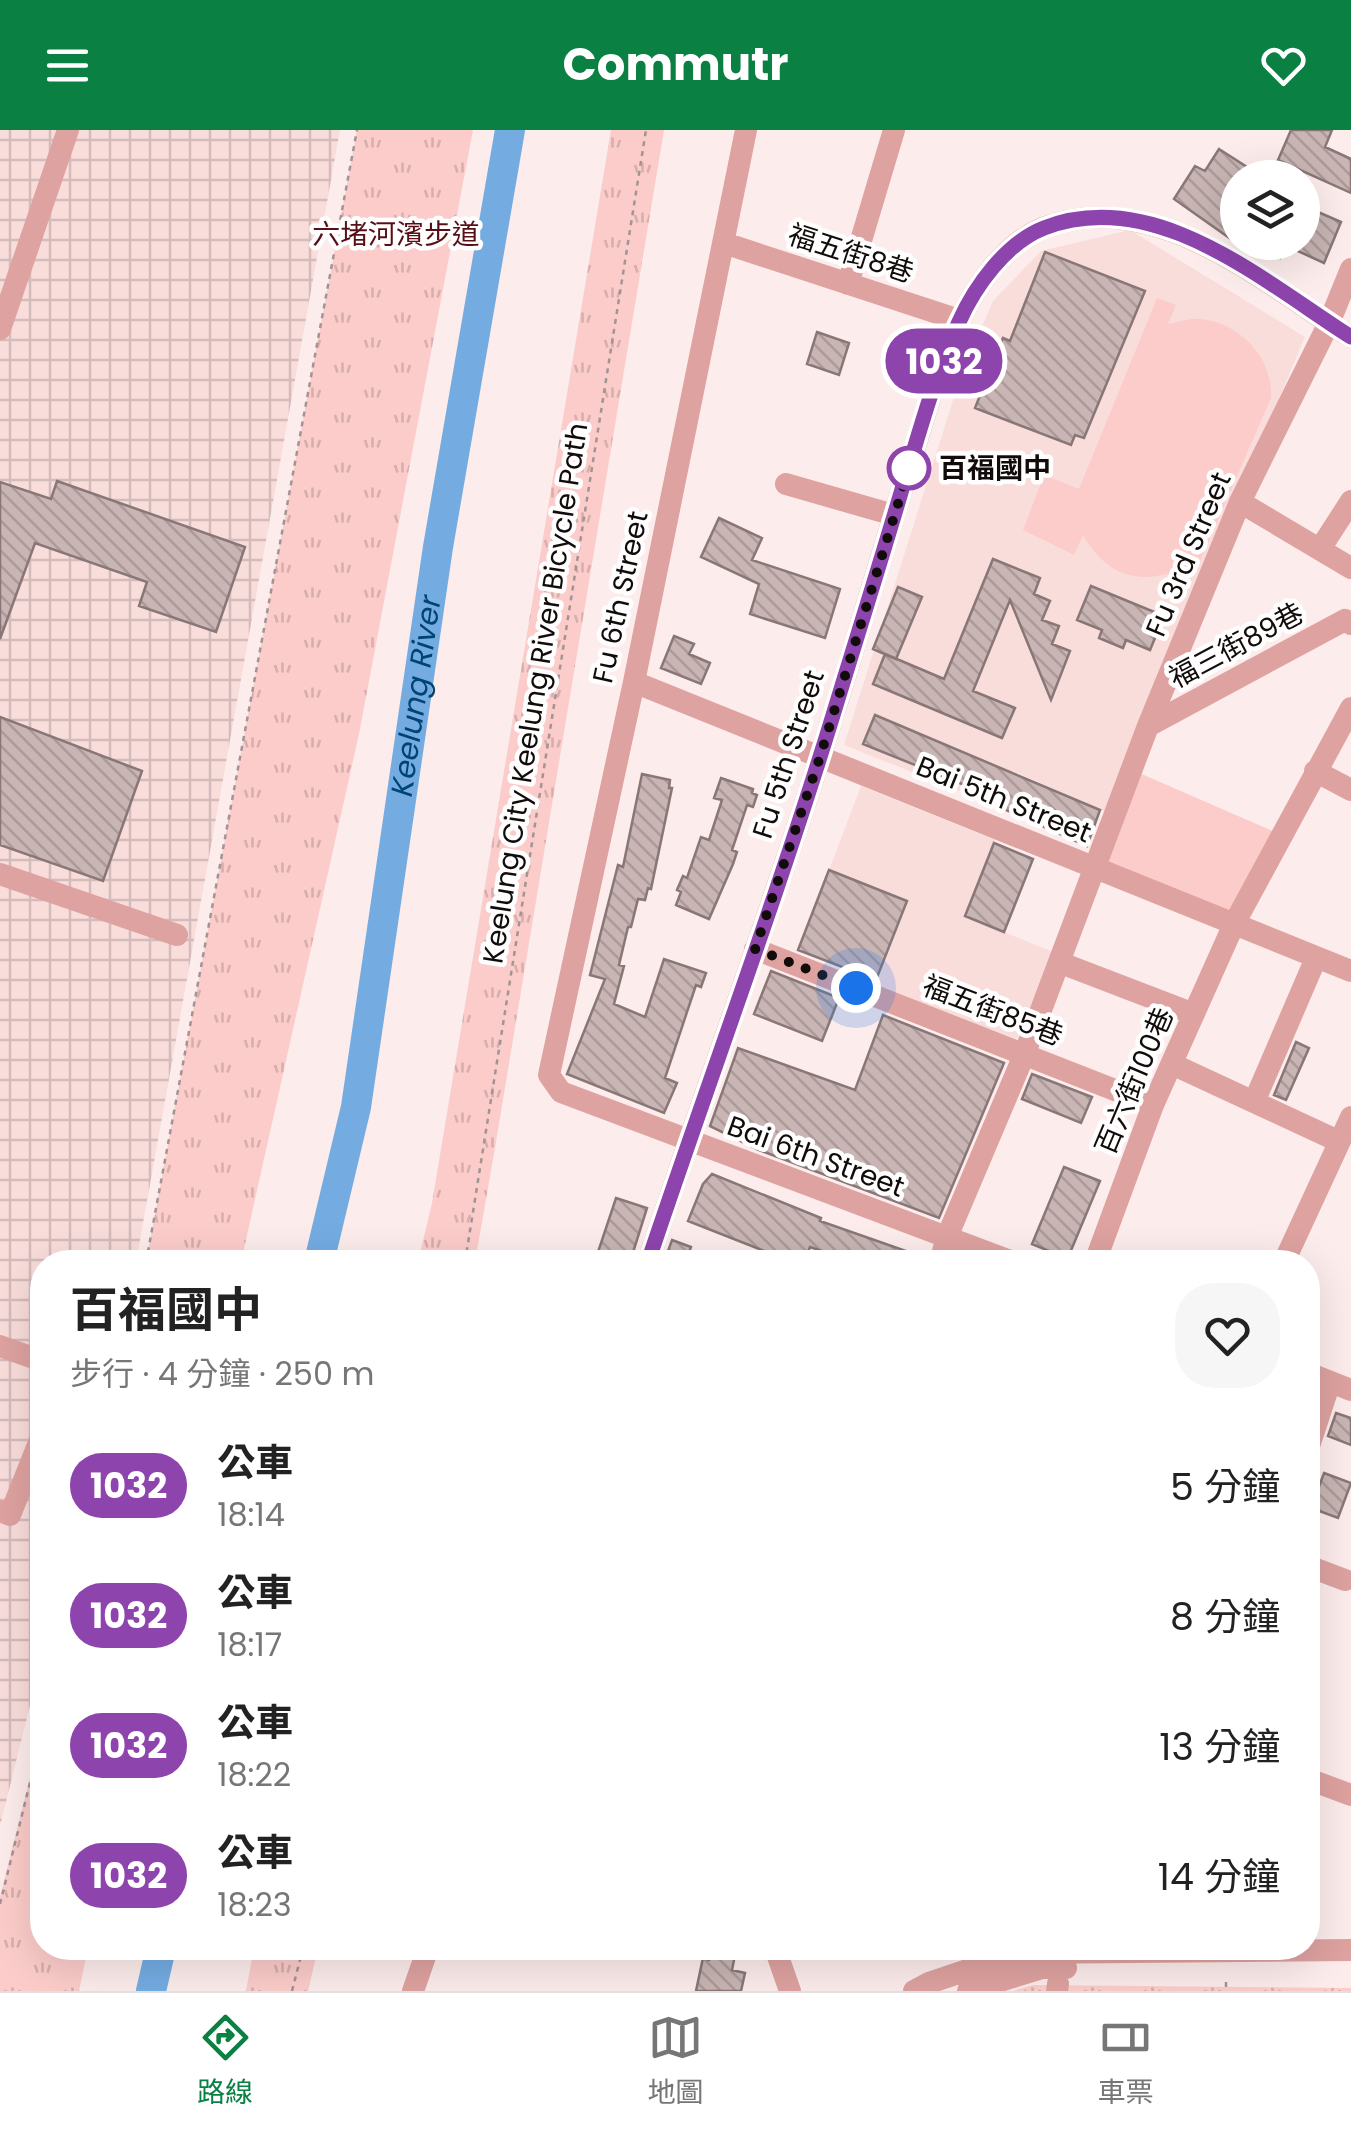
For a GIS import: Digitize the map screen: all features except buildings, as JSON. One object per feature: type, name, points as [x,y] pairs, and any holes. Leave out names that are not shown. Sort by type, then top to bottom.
[{"type":"street","points":[[0,330],[68,130]]},
{"type":"street","name":"Fu 6th Street","points":[[549,1075],[634,682],[746,130]]},
{"type":"street","points":[[848,284],[894,130]]},
{"type":"street","name":"Fu 5th Street","points":[[652,1250],[820,757],[959,320],[992,269],[1010,250],[1044,228],[1118,216],[1174,231],[1263,280],[1351,337]]},
{"type":"street","name":"福五街8巷","points":[[724,243],[959,320]]},
{"type":"street","name":"Fu 3rd Street","points":[[943,1250],[1061,962],[1148,726],[1240,502],[1330,324],[1351,270]]},
{"type":"street","points":[[786,484],[894,515]]},
{"type":"street","points":[[1320,550],[1351,501]]},
{"type":"street","points":[[1240,502],[1351,568]]},
{"type":"street","name":"福三街89巷","points":[[1148,726],[1345,620],[1351,624]]},
{"type":"street","name":"Bai 5th Street","points":[[634,682],[1351,971]]},
{"type":"street","name":"百六街100巷","points":[[1100,1250],[1153,1105],[1234,924],[1351,708]]},
{"type":"street","points":[[1315,770],[1351,790]]},
{"type":"street","points":[[0,874],[176,935]]},
{"type":"street","name":"福五街85巷","points":[[755,949],[1153,1105]]},
{"type":"street","points":[[1254,1102],[1316,958]]},
{"type":"street","points":[[1061,962],[1194,1014]]},
{"type":"street","points":[[1172,1064],[1338,1141]]},
{"type":"street","name":"Bai 6th Street","points":[[549,1075],[561,1092],[981,1250]]},
{"type":"street","points":[[1291,1250],[1340,1170],[1338,1141],[1351,1117]]},
{"type":"street","points":[[0,1346],[30,1356]]},
{"type":"street","points":[[1320,1426],[1341,1386]]},
{"type":"street","points":[[0,1511],[10,1515],[30,1465]]},
{"type":"street","points":[[1320,1571],[1344,1580]]},
{"type":"street","points":[[1320,1783],[1351,1795]]},
{"type":"street","points":[[1320,1952],[1351,1950]]},
{"type":"street","points":[[413,1991],[424,1960]]},
{"type":"street","points":[[779,1960],[790,1991]]},
{"type":"street","points":[[914,1991],[930,1982],[1040,1966],[1157,1960]]},
{"type":"street","points":[[968,1991],[1040,1966],[1351,1966]]},
{"type":"path","points":[[148,1250],[357,130]]},
{"type":"path","name":"Keelung City Keelung River Bicycle Path","points":[[467,1250],[646,130]]},
{"type":"path","points":[[0,1904],[30,1783]]},
{"type":"path","points":[[292,1991],[300,1960]]},
{"type":"path","points":[[1226,1982],[1226,1991]]},
{"type":"shaded area","points":[[0,130],[340,130],[138,1250],[30,1250],[30,1705],[0,1826]]},
{"type":"shaded area","name":"百福國中","points":[[1130,230],[1305,337],[1105,812],[1013,771],[997,806],[844,745],[961,375],[993,301],[1041,251]]},
{"type":"shaded area","points":[[861,786],[995,840],[965,916],[1053,952],[1017,1039],[873,987],[907,901],[829,870]]},
{"type":"green space","name":"六堵河濱步道","points":[[357,130],[473,130],[359,734],[244,1250],[148,1250]]},
{"type":"green space","points":[[611,130],[664,130],[477,1250],[421,1250],[432,1203]]},
{"type":"green space","points":[[1157,298],[1176,305],[1168,324],[1199,319],[1240,334],[1260,356],[1271,398],[1200,561],[1149,577],[1120,572],[1107,564],[1083,535],[1074,555],[1023,530],[1044,475],[1079,489]]},
{"type":"green space","points":[[1137,772],[1282,835],[1234,924],[1097,869]]},
{"type":"green space","points":[[30,1778],[30,1960],[85,1960],[79,1991],[0,1991],[0,1897]]},
{"type":"green space","points":[[252,1960],[315,1960],[308,1991],[246,1991]]},
{"type":"green space","points":[[1033,1985],[1351,1988],[1351,1991],[1013,1991]]},
{"type":"waterway","name":"Keelung River","points":[[322,1250],[356,1107],[438,547],[510,130]]},
{"type":"waterway","name":"Keelung River","points":[[151,1991],[158,1960]]},
{"type":"bus line","name":"1032","points":[[652,1250],[820,757],[924,418],[959,320],[992,269],[1027,236],[1044,228],[1118,216],[1174,231],[1201,245],[1351,337]]},
{"type":"place","name":"百福國中","points":[[909,468]]},
{"type":"route","points":[[856,988],[755,949],[820,757],[909,468]]}]
